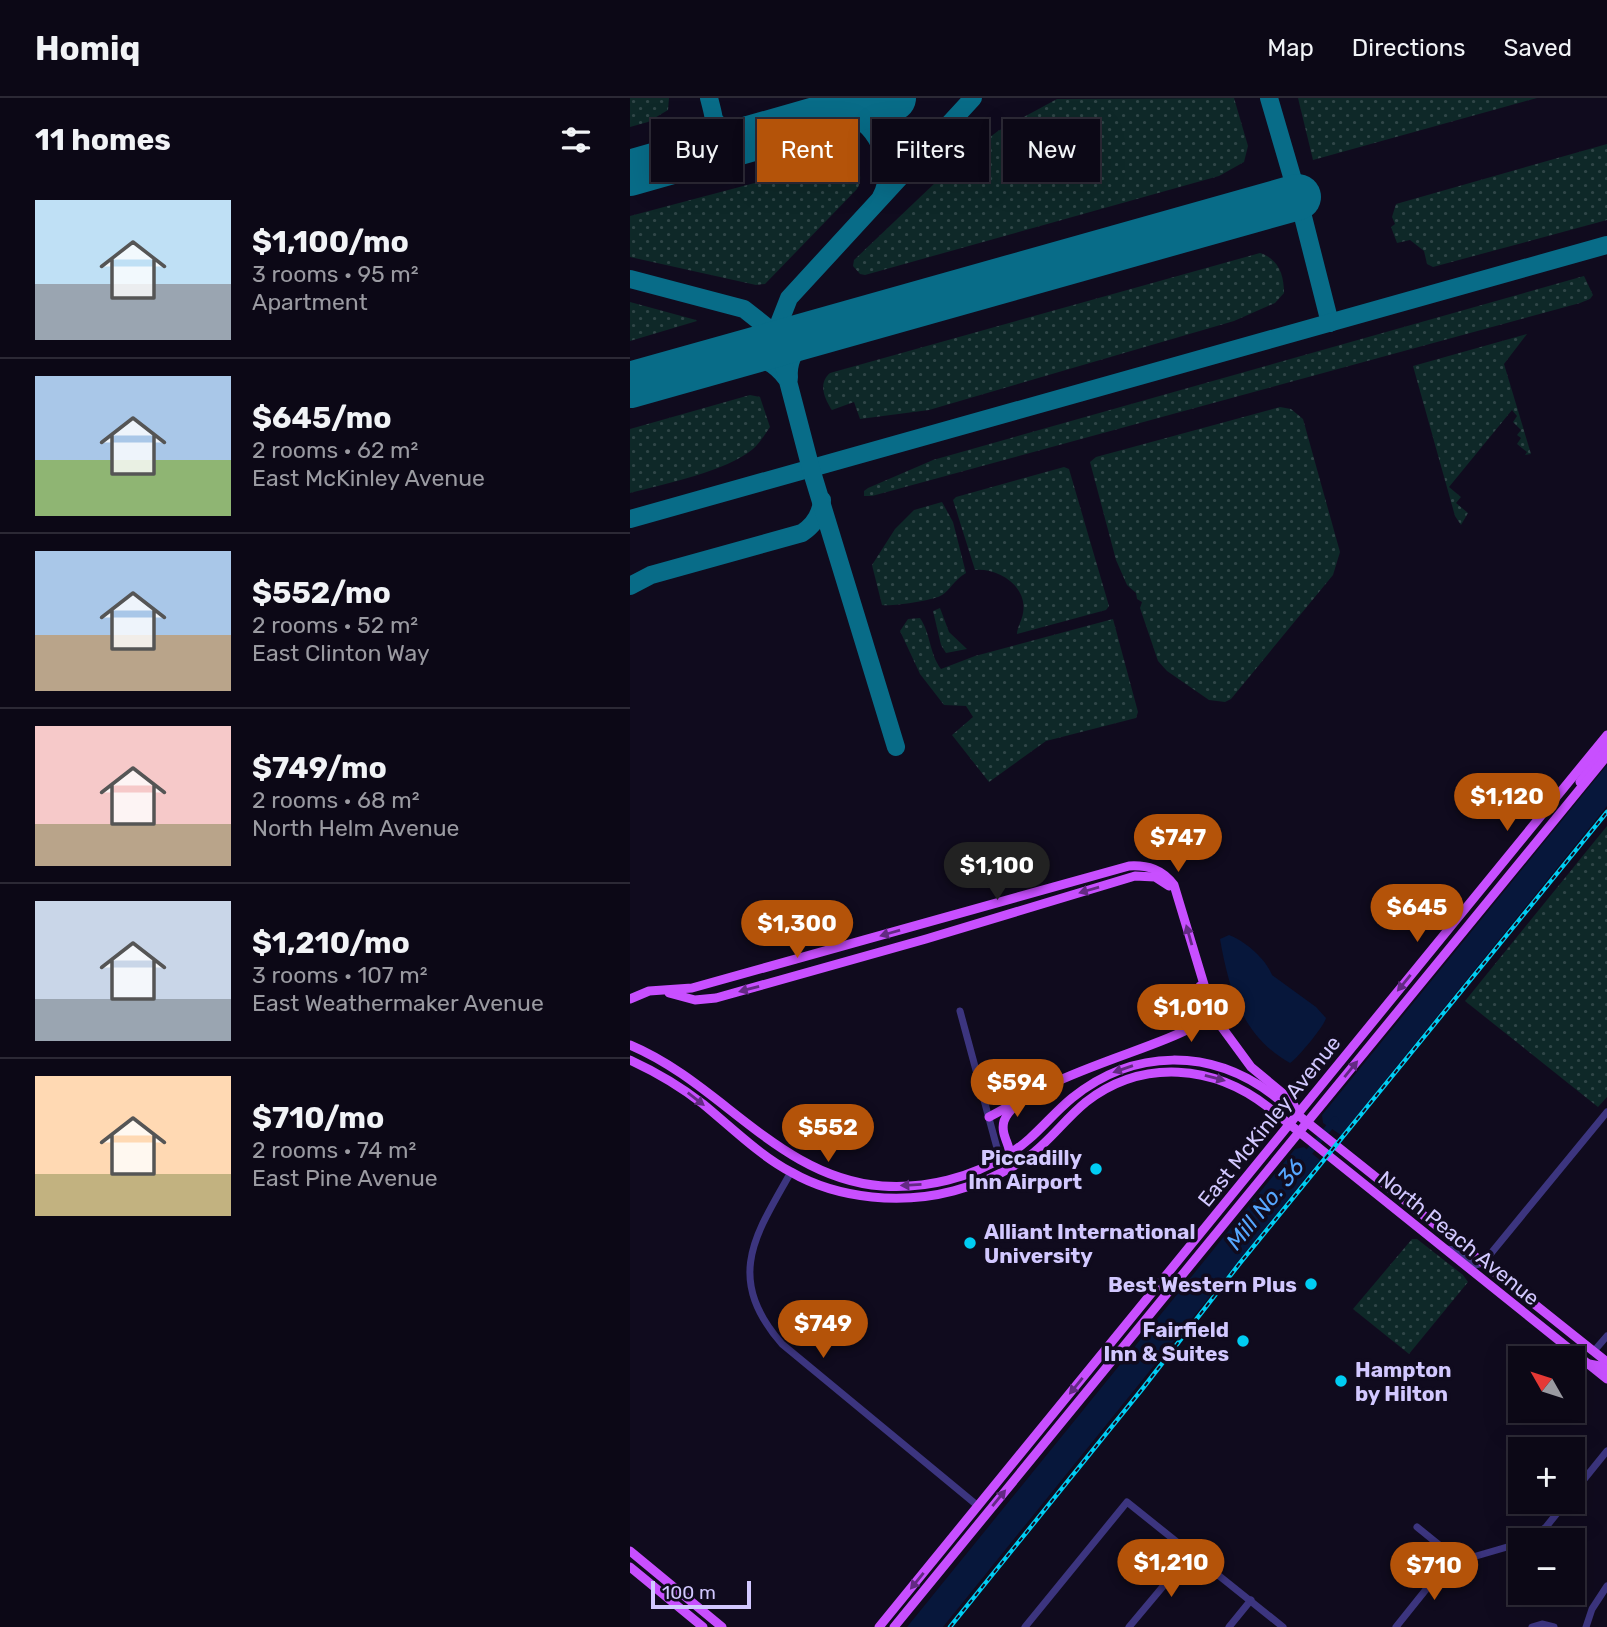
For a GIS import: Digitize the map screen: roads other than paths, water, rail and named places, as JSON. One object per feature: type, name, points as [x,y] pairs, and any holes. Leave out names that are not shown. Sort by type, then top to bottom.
[{"type":"main road","name":"East McKinley Avenue","points":[[879,1627],[1607,735]]},
{"type":"main road","points":[[1570,802],[1586,771],[1607,744]]},
{"type":"main road","name":"East McKinley Avenue","points":[[894,1627],[1607,756]]},
{"type":"main road","points":[[630,999],[649,991],[692,988],[1129,866],[1146,866],[1162,872],[1174,885],[1213,1012],[1227,1038],[1251,1067],[1292,1101],[1298,1114]]},
{"type":"main road","points":[[663,991],[695,1000],[716,998],[1135,876],[1155,877],[1167,884],[1179,898]]},
{"type":"main road","points":[[955,915],[959,929]]},
{"type":"main road","points":[[989,1117],[1088,1068],[1188,1029],[1197,1019],[1201,1008],[1200,973]]},
{"type":"main road","points":[[630,1045],[686,1075],[796,1160],[833,1176],[874,1185]]},
{"type":"main road","points":[[630,1060],[679,1086],[770,1159],[791,1172],[805,1171],[855,1187],[936,1183],[968,1175],[1011,1153],[1094,1082],[1120,1070],[1159,1061],[1199,1062],[1238,1073],[1261,1086],[1298,1114]]},
{"type":"main road","name":"North Peach Avenue","points":[[791,1172],[815,1184],[871,1197],[896,1198],[948,1193],[979,1183],[1007,1169],[1040,1147],[1092,1098],[1114,1086],[1150,1074],[1188,1073],[1226,1081],[1257,1098],[1607,1380]]},
{"type":"main road","points":[[1007,1169],[1011,1153],[1004,1135],[1004,1121],[1013,1109],[1032,1095]]},
{"type":"main road","name":"North Peach Avenue","points":[[1298,1114],[1607,1362]]},
{"type":"main road","points":[[1123,1346],[1140,1318],[1172,1277],[1175,1264]]},
{"type":"main road","points":[[1527,1316],[1547,1325],[1581,1351],[1594,1351]]},
{"type":"main road","points":[[1588,1364],[1593,1363],[1607,1370]]},
{"type":"main road","points":[[936,1576],[952,1548],[979,1514],[978,1506]]},
{"type":"main road","points":[[630,1551],[722,1627]]},
{"type":"main road","points":[[630,1568],[703,1627]]},
{"type":"street","points":[[960,1011],[1000,1159],[1007,1169]]},
{"type":"street","points":[[1445,1249],[1455,1250],[1476,1265],[1483,1263],[1607,1112]]},
{"type":"street","points":[[791,1172],[763,1221],[752,1251],[751,1288],[763,1320],[782,1344],[978,1506]]},
{"type":"street","points":[[1594,1351],[1607,1336]]},
{"type":"street","points":[[1585,1477],[1607,1451]]},
{"type":"street","points":[[1025,1627],[1127,1503],[1283,1627]]},
{"type":"street","points":[[1545,1528],[1556,1514]]},
{"type":"street","points":[[1417,1527],[1458,1561]]},
{"type":"street","points":[[1396,1627],[1436,1577],[1458,1561],[1508,1546]]},
{"type":"street","points":[[1129,1627],[1191,1553]]},
{"type":"street","points":[[630,1568],[638,1559]]},
{"type":"street","points":[[1586,1627],[1592,1609],[1607,1586]]},
{"type":"street","points":[[1229,1627],[1251,1601]]},
{"type":"street","points":[[1532,1627],[1542,1624],[1554,1627]]},
{"type":"water","points":[[1607,765],[1607,806],[1341,1135],[1323,1123],[1322,1115]]},
{"type":"water","points":[[1229,935],[1254,951],[1272,975],[1316,1007],[1326,1018],[1310,1042],[1290,1063],[1260,1039],[1240,1010],[1233,994],[1220,939]]},
{"type":"water","points":[[1304,1147],[1320,1160],[943,1627],[907,1627],[1295,1149]]},
{"type":"waterway","name":"Mill No. 36","points":[[1305,1157],[1335,1120]]},
{"type":"railway","points":[[950,1627],[1240,1263],[1607,812]]},
{"type":"place","name":"Piccadilly Inn Airport","points":[[1096,1169]]},
{"type":"place","name":"Alliant International University","points":[[970,1243]]},
{"type":"place","name":"Best Western Plus","points":[[1311,1284]]},
{"type":"place","name":"Fairfield Inn & Suites","points":[[1243,1341]]},
{"type":"place","name":"Hampton by Hilton","points":[[1341,1381]]}]
